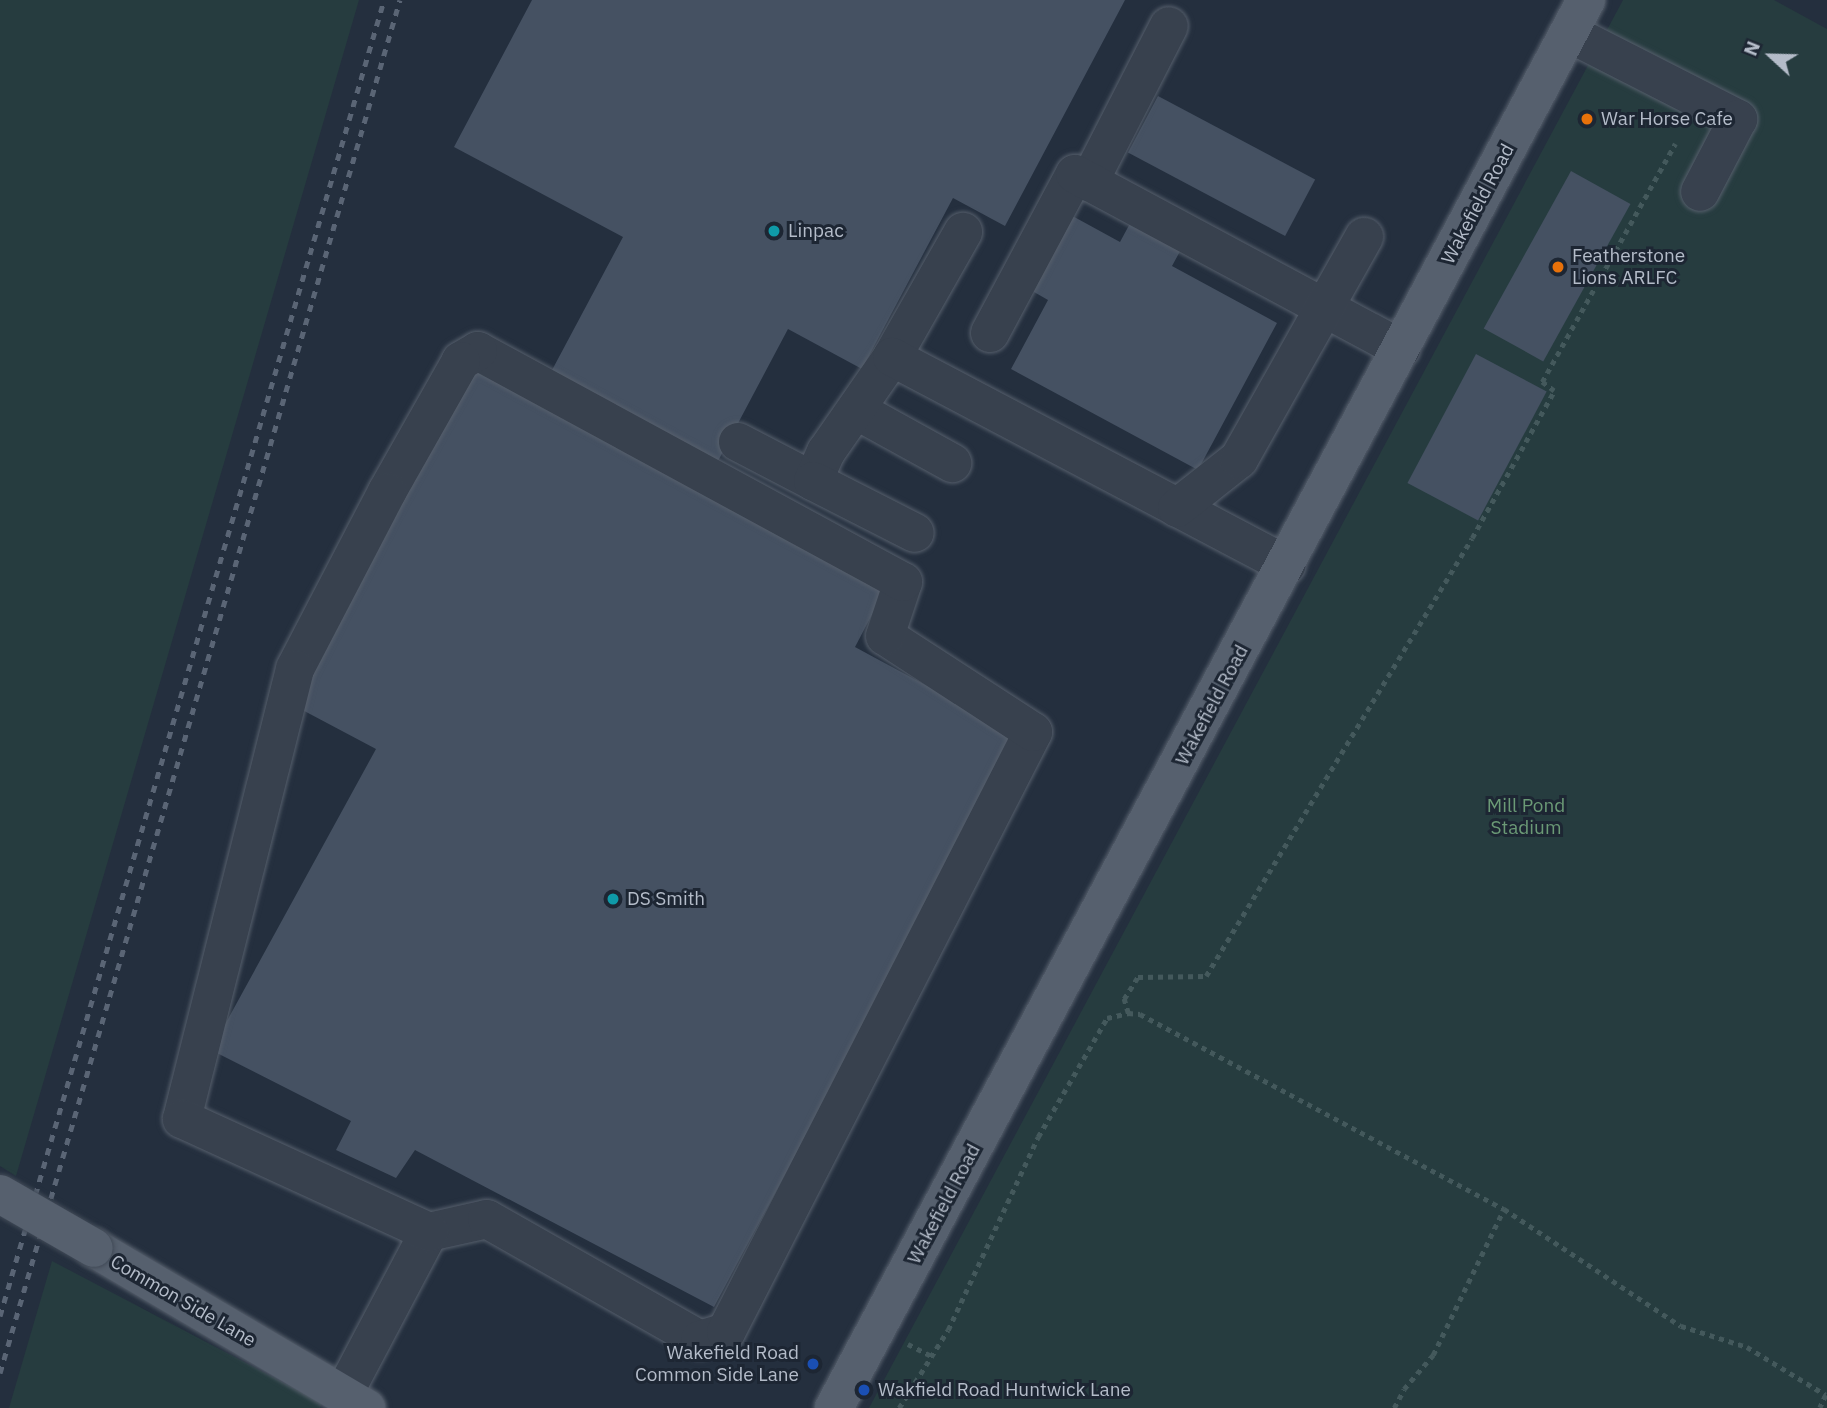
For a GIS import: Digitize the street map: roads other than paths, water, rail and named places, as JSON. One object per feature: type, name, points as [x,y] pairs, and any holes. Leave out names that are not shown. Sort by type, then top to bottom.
[{"type":"main road","name":"Wakefield Road","points":[[834,1408],[1287,565],[1586,0]]},
{"type":"main road","name":"Common Side Lane","points":[[0,1194],[355,1401]]},
{"type":"lane","points":[[1089,181],[1169,26]]},
{"type":"lane","points":[[1569,33],[1738,119],[1700,192]]},
{"type":"lane","points":[[990,333],[1075,174],[1401,349]]},
{"type":"lane","points":[[813,481],[826,452],[892,358],[963,232]]},
{"type":"lane","points":[[1177,508],[1239,459],[1364,237]]},
{"type":"lane","points":[[478,351],[903,582],[885,636],[1033,732],[726,1332],[700,1340],[488,1219],[429,1232],[182,1119],[295,669],[387,492],[461,361],[478,351]]},
{"type":"lane","points":[[892,358],[1287,565]]},
{"type":"lane","points":[[856,410],[952,463]]},
{"type":"lane","points":[[738,442],[915,533]]},
{"type":"lane","points":[[355,1401],[429,1232]]},
{"type":"railway","points":[[0,1316],[384,0]]},
{"type":"railway","points":[[0,1373],[400,0]]},
{"type":"place","name":"War Horse Cafe","points":[[1587,119]]},
{"type":"place","name":"Linpac","points":[[774,231]]},
{"type":"place","name":"Featherstone Lions ARLFC","points":[[1558,267]]},
{"type":"place","name":"DS Smith","points":[[613,899]]},
{"type":"place","name":"Wakefield Road Common Side Lane","points":[[813,1364]]},
{"type":"place","name":"Wakfield Road Huntwick Lane","points":[[864,1390]]},
{"type":"park label","name":"Mill Pond Stadium","points":[[1526,817]]}]
